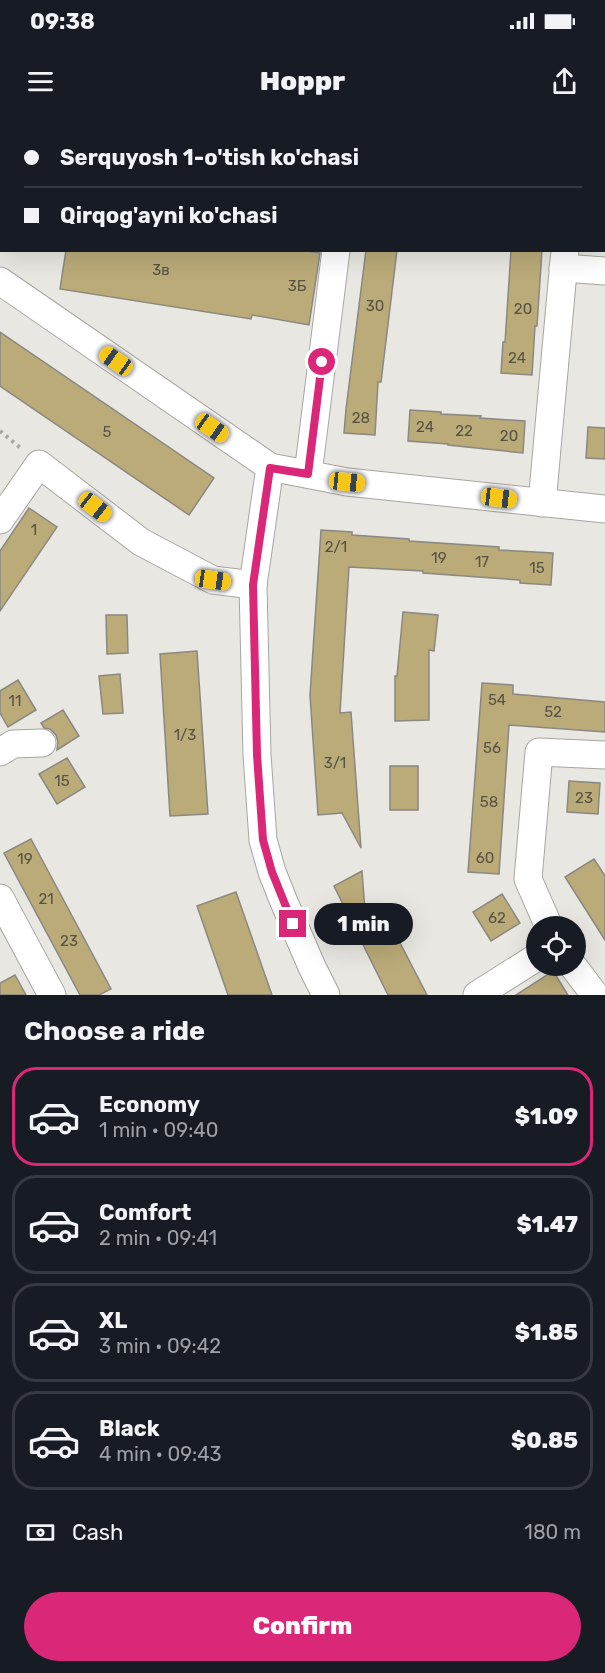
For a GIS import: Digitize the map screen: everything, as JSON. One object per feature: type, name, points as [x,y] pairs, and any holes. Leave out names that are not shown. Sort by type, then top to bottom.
[{"type":"street","points":[[308,474],[336,252]]},
{"type":"street","points":[[542,503],[564,259],[605,271]]},
{"type":"street","points":[[0,281],[270,468],[347,482],[605,509]]},
{"type":"street","points":[[0,520],[39,464],[141,542],[213,580],[253,585]]},
{"type":"street","points":[[270,468],[253,585],[257,755],[263,840],[284,902],[326,995]]},
{"type":"street","points":[[0,752],[13,744],[42,743]]},
{"type":"street","points":[[544,916],[528,879],[539,752],[605,755]]},
{"type":"street","points":[[0,898],[10,944],[52,995]]},
{"type":"street","points":[[477,995],[526,964]]},
{"type":"street","points":[[581,976],[595,995]]},
{"type":"building","points":[[66,252],[320,253],[309,325],[252,315],[251,319],[60,289]]},
{"type":"building","points":[[366,252],[397,252],[381,382],[378,382],[375,435],[344,433]]},
{"type":"building","points":[[511,252],[542,252],[532,375],[501,373],[503,342],[505,342]]},
{"type":"building","points":[[0,332],[214,478],[189,515],[0,386]]},
{"type":"building","points":[[410,410],[525,421],[523,453],[408,441]]},
{"type":"building","points":[[588,427],[605,428],[605,459],[586,458]]},
{"type":"building","points":[[29,508],[57,527],[0,611],[0,551]]},
{"type":"building","points":[[321,530],[352,532],[352,535],[409,539],[409,541],[499,547],[499,550],[553,553],[551,585],[520,583],[520,580],[423,573],[423,571],[349,567],[340,713],[351,712],[361,848],[342,813],[318,815],[310,695]]},
{"type":"building","points":[[403,612],[438,615],[434,651],[429,650],[429,720],[395,721],[395,676],[397,676]]},
{"type":"building","points":[[106,615],[127,615],[128,653],[107,654]]},
{"type":"building","points":[[197,651],[208,814],[170,816],[160,654]]},
{"type":"building","points":[[120,674],[123,713],[103,714],[99,676]]},
{"type":"building","points":[[18,680],[36,710],[8,727],[0,713],[0,691]]},
{"type":"building","points":[[482,683],[513,685],[513,694],[605,702],[605,732],[509,725],[499,874],[468,872]]},
{"type":"building","points":[[63,710],[79,736],[57,750],[56,735],[50,729],[44,728],[41,723]]},
{"type":"building","points":[[67,758],[85,787],[57,804],[39,774]]},
{"type":"building","points":[[390,766],[418,766],[418,810],[390,810]]},
{"type":"building","points":[[569,781],[600,783],[598,814],[567,812]]},
{"type":"building","points":[[31,839],[111,989],[99,995],[80,995],[4,853]]},
{"type":"building","points":[[594,859],[605,876],[605,940],[565,877]]},
{"type":"building","points":[[362,871],[365,911],[383,910],[427,995],[388,995],[334,886]]},
{"type":"building","points":[[236,892],[272,995],[228,995],[197,906]]},
{"type":"building","points":[[502,894],[520,923],[491,941],[473,912]]},
{"type":"building","points":[[15,975],[26,995],[0,995],[0,983]]},
{"type":"building","points":[[545,976],[556,976],[568,995],[516,995]]},
{"type":"route","points":[[293,924],[272,872],[263,840],[257,755],[253,585],[270,468],[308,474],[322,362]]}]
